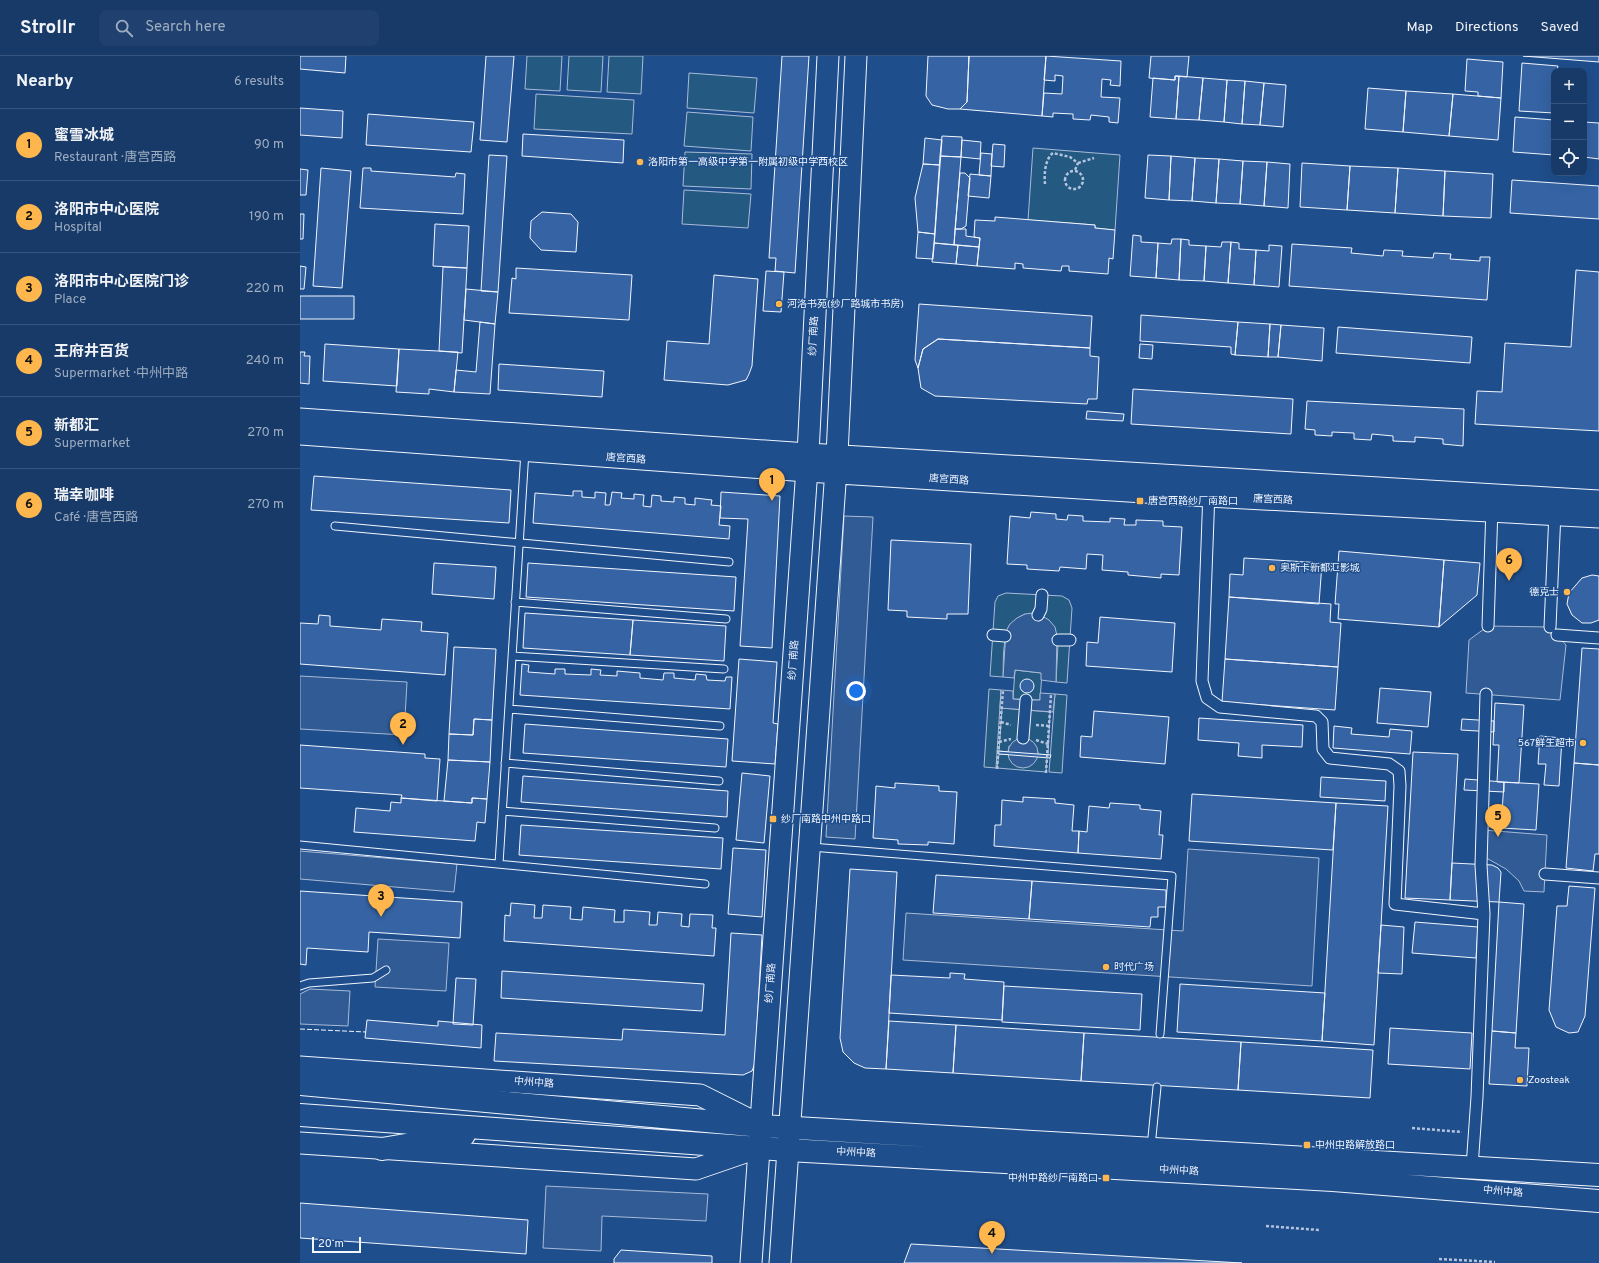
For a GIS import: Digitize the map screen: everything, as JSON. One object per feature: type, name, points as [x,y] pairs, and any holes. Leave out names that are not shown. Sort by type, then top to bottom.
[{"type":"main road","name":"纱厂南路","points":[[751,1263],[808,462],[828,56]]},
{"type":"main road","points":[[780,1263],[836,464],[856,56]]},
{"type":"main road","name":"唐宫西路","points":[[300,419],[525,443]]},
{"type":"main road","name":"唐宫西路","points":[[300,434],[525,443],[836,464],[1555,507],[1599,517]]},
{"type":"main road","name":"唐宫西路","points":[[1555,507],[1599,501]]},
{"type":"main road","name":"中州中路","points":[[300,1067],[700,1094],[760,1136],[788,1150],[1318,1179],[1599,1201]]},
{"type":"main road","name":"中州中路","points":[[300,1084],[760,1136]]},
{"type":"main road","name":"中州中路","points":[[300,1115],[499,1129],[760,1136]]},
{"type":"main road","name":"中州中路","points":[[300,1143],[696,1169],[760,1136],[790,1126],[1599,1175]]},
{"type":"main road","points":[[382,1149],[499,1129]]},
{"type":"street","points":[[1209,487],[1202,681],[1207,698],[1220,707],[1316,716],[1322,722],[1323,749],[1330,758],[1389,764],[1399,770],[1400,786],[1395,904],[1484,914]]},
{"type":"street","points":[[1488,626],[1492,504]]},
{"type":"street","points":[[1555,507],[1553,631],[1599,638]]},
{"type":"street","points":[[1038,615],[1041,609],[1042,595]]},
{"type":"street","points":[[993,636],[1005,636]]},
{"type":"street","points":[[1058,640],[1070,640]]},
{"type":"street","points":[[1472,1167],[1477,1097],[1484,914],[1481,865],[1486,694]]},
{"type":"street","points":[[1023,738],[1026,700]]},
{"type":"street","points":[[1545,874],[1599,878]]},
{"type":"lane","points":[[499,864],[525,443]]},
{"type":"lane","points":[[335,526],[729,562]]},
{"type":"lane","points":[[515,602],[726,619]]},
{"type":"lane","points":[[512,656],[724,669]]},
{"type":"lane","points":[[509,709],[720,726]]},
{"type":"lane","points":[[505,763],[719,781]]},
{"type":"lane","points":[[502,811],[715,828]]},
{"type":"lane","points":[[300,845],[705,884]]},
{"type":"lane","points":[[809,847],[1172,876],[1160,1034]]},
{"type":"lane","points":[[300,986],[309,983],[373,978],[386,970]]},
{"type":"lane","points":[[1151,1148],[1157,1087]]},
{"type":"path","points":[[1045,184],[1044,173],[1048,157],[1053,153],[1070,157],[1078,163]]},
{"type":"path","points":[[1075,170],[1081,172],[1084,177],[1083,184],[1079,188],[1074,189],[1068,187],[1065,182],[1066,176],[1070,171],[1075,170],[1078,163],[1094,158]]},
{"type":"path","points":[[997,769],[1003,690]]},
{"type":"path","points":[[1046,773],[1051,694]]},
{"type":"path","points":[[1412,1128],[1463,1132]]},
{"type":"path","points":[[1266,1226],[1318,1230]]},
{"type":"path","points":[[1439,1259],[1495,1262]]},
{"type":"shaded area","points":[[527,56],[562,56],[560,91],[525,89]]},
{"type":"shaded area","points":[[569,56],[603,56],[601,92],[567,90]]},
{"type":"shaded area","points":[[609,56],[643,56],[641,94],[607,92]]},
{"type":"shaded area","points":[[689,73],[757,78],[754,113],[687,108]]},
{"type":"shaded area","points":[[536,94],[634,100],[632,134],[534,129]]},
{"type":"shaded area","points":[[687,112],[753,117],[751,151],[684,146]]},
{"type":"shaded area","points":[[1033,148],[1120,155],[1115,230],[1095,228],[1095,225],[1028,220]]},
{"type":"shaded area","points":[[685,152],[752,154],[751,189],[683,186]]},
{"type":"shaded area","points":[[684,190],[751,194],[748,228],[682,224]]},
{"type":"shaded area","points":[[844,516],[873,517],[855,839],[826,837]]},
{"type":"shaded area","points":[[1006,593],[1062,596],[1069,600],[1072,608],[1067,683],[1056,682],[1058,644],[1025,614],[1011,625],[1007,633],[1004,650],[1003,677],[990,676],[995,602],[998,596]]},
{"type":"shaded area","points":[[1033,613],[1049,620],[1055,627],[1057,636],[1056,682],[1041,680],[1041,673],[1015,670],[1014,678],[1003,677],[1006,631],[1010,624],[1017,618],[1025,614]]},
{"type":"shaded area","points":[[1488,626],[1550,627],[1566,645],[1560,700],[1466,693],[1469,640]]},
{"type":"shaded area","points":[[1015,670],[1042,673],[1040,700],[1013,699]]},
{"type":"shaded area","points":[[300,676],[407,682],[404,735],[300,729]]},
{"type":"shaded area","points":[[989,689],[1001,690],[996,768],[984,767]]},
{"type":"shaded area","points":[[1001,690],[1013,691],[1013,699],[1026,700],[1040,700],[1040,693],[1055,694],[1053,712],[1000,708]]},
{"type":"shaded area","points":[[1055,694],[1067,695],[1062,773],[1049,772]]},
{"type":"shaded area","points":[[1002,708],[1050,712],[1048,755],[1037,754],[1038,752],[1009,746],[1008,752],[999,751]]},
{"type":"shaded area","points":[[1023,738],[1029,739],[1037,747],[1037,759],[1029,767],[1023,768],[1017,767],[1009,759],[1008,753],[1009,747],[1017,739]]},
{"type":"shaded area","points":[[999,754],[1047,757],[1046,772],[997,768]]},
{"type":"shaded area","points":[[1483,830],[1547,835],[1544,892],[1524,891],[1519,881],[1506,869],[1481,855]]},
{"type":"shaded area","points":[[1188,849],[1319,858],[1312,986],[903,960],[906,913],[1183,931]]},
{"type":"shaded area","points":[[300,851],[457,864],[454,892],[300,879]]},
{"type":"shaded area","points":[[378,939],[449,943],[446,991],[375,987]]},
{"type":"shaded area","points":[[310,989],[350,991],[348,1026],[300,1024],[300,994]]},
{"type":"shaded area","points":[[546,1186],[708,1194],[706,1221],[602,1216],[601,1251],[543,1248]]},
{"type":"building","points":[[300,56],[346,56],[345,73],[300,69]]},
{"type":"building","points":[[486,56],[514,56],[507,142],[480,140]]},
{"type":"building","points":[[782,56],[809,56],[795,273],[775,271],[776,258],[769,258]]},
{"type":"building","points":[[928,56],[969,56],[967,102],[960,109],[948,109],[932,105],[926,96]]},
{"type":"building","points":[[969,56],[1046,56],[1042,116],[960,109],[967,102]]},
{"type":"building","points":[[1046,56],[1121,61],[1120,86],[1110,85],[1111,80],[1102,79],[1101,97],[1120,98],[1118,123],[1109,122],[1109,117],[1091,115],[1090,120],[1073,119],[1073,114],[1053,113],[1053,117],[1042,116],[1044,93],[1062,94],[1063,76],[1055,75],[1055,81],[1044,80]]},
{"type":"building","points":[[1151,56],[1189,56],[1187,77],[1175,76],[1175,80],[1149,78]]},
{"type":"building","points":[[1523,56],[1599,56],[1599,62]]},
{"type":"building","points":[[1467,59],[1503,62],[1501,98],[1478,96],[1478,92],[1465,91]]},
{"type":"building","points":[[1522,63],[1558,66],[1558,68],[1551,68],[1551,113],[1519,111]]},
{"type":"building","points":[[1175,76],[1179,76],[1176,119],[1150,117],[1153,78],[1175,80]]},
{"type":"building","points":[[1179,76],[1203,78],[1199,120],[1176,119]]},
{"type":"building","points":[[1203,78],[1227,80],[1224,122],[1199,120]]},
{"type":"building","points":[[1227,80],[1245,81],[1242,124],[1224,122]]},
{"type":"building","points":[[1245,81],[1264,83],[1260,125],[1242,124]]},
{"type":"building","points":[[1264,83],[1286,85],[1283,127],[1260,125]]},
{"type":"building","points":[[1368,88],[1406,91],[1403,132],[1365,129]]},
{"type":"building","points":[[1406,91],[1453,94],[1449,136],[1403,132]]},
{"type":"building","points":[[1453,94],[1501,98],[1498,140],[1449,136]]},
{"type":"building","points":[[300,108],[343,111],[342,138],[300,135]]},
{"type":"building","points":[[368,114],[474,122],[471,152],[366,145]]},
{"type":"building","points":[[1515,117],[1551,120],[1551,155],[1513,152]]},
{"type":"building","points":[[1587,122],[1599,123],[1599,159],[1587,157]]},
{"type":"building","points":[[523,134],[624,140],[623,163],[522,156]]},
{"type":"building","points":[[942,136],[962,137],[961,157],[940,156]]},
{"type":"building","points":[[925,138],[942,140],[940,165],[923,164]]},
{"type":"building","points":[[962,140],[981,142],[980,159],[961,157]]},
{"type":"building","points":[[993,144],[1005,145],[1004,167],[991,166]]},
{"type":"building","points":[[981,153],[992,154],[991,176],[979,175]]},
{"type":"building","points":[[489,155],[507,156],[498,292],[481,291]]},
{"type":"building","points":[[1148,155],[1171,156],[1169,200],[1145,198]]},
{"type":"building","points":[[940,156],[961,157],[954,245],[934,243]]},
{"type":"building","points":[[1171,156],[1195,158],[1192,201],[1169,200]]},
{"type":"building","points":[[1195,158],[1219,159],[1216,203],[1192,201]]},
{"type":"building","points":[[1219,159],[1243,161],[1240,204],[1216,203]]},
{"type":"building","points":[[1243,161],[1267,162],[1264,206],[1240,204]]},
{"type":"building","points":[[1267,162],[1290,164],[1288,208],[1264,206]]},
{"type":"building","points":[[1302,163],[1350,166],[1347,210],[1300,207]]},
{"type":"building","points":[[923,164],[940,165],[935,234],[918,232],[915,198]]},
{"type":"building","points":[[1350,166],[1398,168],[1395,213],[1347,210]]},
{"type":"building","points":[[321,168],[351,171],[342,288],[313,286]]},
{"type":"building","points":[[363,168],[371,168],[371,171],[455,177],[456,173],[465,174],[463,214],[360,208]]},
{"type":"building","points":[[1398,168],[1445,171],[1443,216],[1395,213]]},
{"type":"building","points":[[300,169],[308,170],[306,195],[300,195]]},
{"type":"building","points":[[1445,171],[1493,174],[1491,218],[1443,216]]},
{"type":"building","points":[[960,173],[965,173],[970,178],[966,226],[961,229],[955,229]]},
{"type":"building","points":[[970,174],[991,176],[989,198],[968,196]]},
{"type":"building","points":[[1512,180],[1599,186],[1599,219],[1510,213]]},
{"type":"building","points":[[542,212],[571,214],[578,222],[576,252],[541,250],[530,238],[531,221]]},
{"type":"building","points":[[300,214],[304,214],[303,239],[300,239]]},
{"type":"building","points":[[995,217],[1095,225],[1095,228],[1115,230],[1113,259],[1109,258],[1108,274],[1069,271],[1069,266],[1062,266],[1061,271],[1023,268],[1023,264],[1015,263],[1015,269],[977,266],[980,238],[974,237],[975,220],[995,221]]},
{"type":"building","points":[[435,224],[469,226],[467,268],[433,266]]},
{"type":"building","points":[[955,229],[966,229],[966,236],[980,238],[979,247],[954,245]]},
{"type":"building","points":[[918,232],[935,234],[933,259],[916,258]]},
{"type":"building","points":[[1133,235],[1141,236],[1141,242],[1158,243],[1156,278],[1130,276]]},
{"type":"building","points":[[1172,239],[1181,239],[1179,280],[1156,278],[1158,243],[1171,244]]},
{"type":"building","points":[[1181,239],[1189,240],[1189,245],[1206,246],[1204,281],[1179,280]]},
{"type":"building","points":[[1222,242],[1231,242],[1228,283],[1204,281],[1206,246],[1221,247]]},
{"type":"building","points":[[1231,242],[1239,243],[1239,249],[1256,250],[1254,285],[1228,283]]},
{"type":"building","points":[[934,243],[958,245],[956,264],[932,262]]},
{"type":"building","points":[[1292,244],[1352,248],[1351,253],[1383,256],[1384,250],[1403,251],[1402,256],[1433,258],[1434,253],[1451,254],[1450,259],[1480,261],[1480,257],[1490,257],[1487,300],[1289,286]]},
{"type":"building","points":[[958,245],[979,247],[977,266],[956,264]]},
{"type":"building","points":[[1269,245],[1282,246],[1279,287],[1254,285],[1256,250],[1269,251]]},
{"type":"building","points":[[300,266],[306,267],[304,289],[300,289]]},
{"type":"building","points":[[443,267],[467,268],[462,353],[439,351]]},
{"type":"building","points":[[516,268],[632,275],[629,320],[509,313],[512,278],[516,279]]},
{"type":"building","points":[[1576,270],[1599,272],[1599,431],[1475,424],[1477,391],[1502,392],[1505,343],[1571,347]]},
{"type":"building","points":[[766,271],[784,272],[781,312],[763,311]]},
{"type":"building","points":[[714,275],[758,279],[752,366],[749,374],[746,380],[728,385],[664,380],[667,341],[709,344]]},
{"type":"building","points":[[466,289],[498,292],[495,324],[464,320]]},
{"type":"building","points":[[300,296],[354,296],[354,319],[300,319]]},
{"type":"building","points":[[919,304],[1092,316],[1090,348],[938,339],[923,349],[918,368],[915,360]]},
{"type":"building","points":[[1141,315],[1238,322],[1235,355],[1231,354],[1231,347],[1140,341]]},
{"type":"building","points":[[480,322],[495,324],[490,394],[454,392],[456,370],[476,372]]},
{"type":"building","points":[[1238,322],[1270,324],[1268,357],[1235,355]]},
{"type":"building","points":[[1270,324],[1281,325],[1278,357],[1268,357]]},
{"type":"building","points":[[1281,325],[1324,328],[1322,361],[1278,357]]},
{"type":"building","points":[[1338,327],[1472,337],[1470,363],[1336,353]]},
{"type":"building","points":[[938,339],[1090,348],[1090,356],[1099,357],[1097,399],[1088,399],[1087,404],[935,396],[921,388],[918,368],[923,349]]},
{"type":"building","points":[[325,344],[399,349],[397,386],[323,381]]},
{"type":"building","points":[[1140,344],[1153,345],[1152,359],[1139,358]]},
{"type":"building","points":[[399,349],[458,352],[454,392],[429,389],[429,394],[396,392]]},
{"type":"building","points":[[300,352],[305,352],[304,356],[310,356],[309,384],[300,383]]},
{"type":"building","points":[[499,364],[604,371],[602,397],[498,390]]},
{"type":"building","points":[[1133,389],[1293,399],[1291,434],[1131,424]]},
{"type":"building","points":[[1307,401],[1464,409],[1463,446],[1443,444],[1443,439],[1415,437],[1415,442],[1393,441],[1393,436],[1372,434],[1371,440],[1354,439],[1354,433],[1332,432],[1332,436],[1315,435],[1315,430],[1305,429]]},
{"type":"building","points":[[1087,411],[1124,414],[1123,421],[1086,419]]},
{"type":"building","points":[[314,476],[511,490],[509,523],[311,510]]},
{"type":"building","points":[[573,491],[582,491],[582,497],[595,498],[595,492],[606,493],[605,505],[610,505],[612,492],[622,493],[621,498],[634,499],[634,494],[644,495],[643,506],[651,507],[652,495],[661,496],[661,501],[674,502],[674,497],[685,498],[685,504],[695,505],[695,498],[712,500],[711,505],[721,506],[719,525],[730,526],[729,539],[533,523],[535,493],[573,496]]},
{"type":"building","points":[[721,492],[780,496],[772,648],[740,646],[748,519],[720,518]]},
{"type":"building","points":[[1031,512],[1056,514],[1056,519],[1067,520],[1068,515],[1083,516],[1083,521],[1110,522],[1110,518],[1125,519],[1124,525],[1136,525],[1136,520],[1163,521],[1163,526],[1182,527],[1179,575],[1161,574],[1161,578],[1128,575],[1128,572],[1102,570],[1103,555],[1087,554],[1086,569],[1060,567],[1059,571],[1027,569],[1027,565],[1007,564],[1010,516],[1030,518]]},
{"type":"building","points":[[891,540],[971,544],[968,614],[947,614],[947,619],[907,617],[907,611],[888,610]]},
{"type":"building","points":[[1339,551],[1444,560],[1439,627],[1338,619],[1339,604],[1335,604]]},
{"type":"building","points":[[1244,558],[1322,563],[1319,604],[1229,597],[1230,574],[1243,575]]},
{"type":"building","points":[[1444,560],[1480,563],[1477,595],[1439,627]]},
{"type":"building","points":[[434,563],[496,567],[494,599],[432,594]]},
{"type":"building","points":[[528,563],[736,577],[734,611],[526,597]]},
{"type":"building","points":[[1592,575],[1599,576],[1599,620],[1591,623],[1582,623],[1572,615],[1567,604],[1569,593],[1582,578]]},
{"type":"building","points":[[1229,597],[1331,604],[1330,622],[1341,623],[1338,667],[1225,659]]},
{"type":"building","points":[[525,613],[633,620],[630,655],[523,648]]},
{"type":"building","points":[[319,615],[330,616],[330,626],[381,630],[382,619],[422,622],[421,631],[448,633],[445,675],[300,664],[300,623],[318,624]]},
{"type":"building","points":[[1100,617],[1175,623],[1172,672],[1086,666],[1087,642],[1098,643]]},
{"type":"building","points":[[633,620],[726,626],[724,661],[630,655]]},
{"type":"building","points":[[454,647],[496,649],[492,720],[474,719],[473,735],[449,734]]},
{"type":"building","points":[[1582,648],[1599,649],[1599,765],[1574,763]]},
{"type":"building","points":[[739,659],[777,662],[773,723],[778,724],[775,764],[732,761]]},
{"type":"building","points":[[1225,659],[1338,667],[1335,710],[1222,702]]},
{"type":"building","points":[[522,664],[529,665],[528,672],[555,674],[555,669],[565,669],[565,674],[591,675],[591,669],[601,670],[600,675],[617,676],[617,671],[640,673],[640,678],[663,680],[664,673],[674,673],[674,678],[695,680],[696,674],[706,675],[707,680],[725,681],[726,677],[732,677],[730,709],[520,695]]},
{"type":"building","points":[[1027,679],[1032,681],[1034,686],[1032,691],[1027,693],[1022,691],[1020,686],[1022,681]]},
{"type":"building","points":[[1380,688],[1431,692],[1428,727],[1377,723]]},
{"type":"building","points":[[1495,703],[1524,705],[1519,783],[1497,782],[1499,745],[1493,745]]},
{"type":"building","points":[[1094,711],[1169,717],[1165,764],[1080,757],[1081,736],[1092,737]]},
{"type":"building","points":[[1199,718],[1303,725],[1302,747],[1262,745],[1262,758],[1238,756],[1239,743],[1198,740]]},
{"type":"building","points":[[474,719],[492,720],[490,762],[448,760],[449,734],[473,735]]},
{"type":"building","points":[[1462,719],[1494,721],[1494,732],[1461,730]]},
{"type":"building","points":[[525,724],[728,739],[726,767],[523,753]]},
{"type":"building","points":[[1334,726],[1352,728],[1351,734],[1389,737],[1390,729],[1412,731],[1410,754],[1333,748]]},
{"type":"building","points":[[1540,736],[1562,738],[1559,786],[1544,785],[1546,764],[1538,764]]},
{"type":"building","points":[[300,745],[425,754],[425,758],[440,759],[437,801],[401,798],[402,795],[300,788]]},
{"type":"building","points":[[997,751],[1051,755],[1050,758],[999,754]]},
{"type":"building","points":[[1413,752],[1458,754],[1450,900],[1405,898]]},
{"type":"building","points":[[448,760],[490,762],[487,799],[472,798],[472,803],[444,801]]},
{"type":"building","points":[[1574,763],[1599,765],[1599,854],[1595,854],[1593,871],[1566,868]]},
{"type":"building","points":[[742,773],[770,776],[764,843],[736,840]]},
{"type":"building","points":[[523,776],[728,791],[727,817],[521,802]]},
{"type":"building","points":[[1321,777],[1386,781],[1385,801],[1320,797]]},
{"type":"building","points":[[1465,779],[1504,782],[1504,792],[1464,790]]},
{"type":"building","points":[[1504,782],[1539,784],[1536,830],[1501,828]]},
{"type":"building","points":[[895,783],[939,786],[939,791],[957,792],[954,844],[928,842],[928,845],[898,844],[898,840],[873,838],[876,786],[895,788]]},
{"type":"building","points":[[1192,794],[1336,803],[1333,850],[1189,841]]},
{"type":"building","points":[[1023,797],[1055,799],[1055,803],[1074,805],[1072,831],[1079,831],[1078,853],[994,846],[995,825],[1001,825],[1002,800],[1023,802]]},
{"type":"building","points":[[401,798],[472,803],[472,798],[487,799],[485,823],[477,822],[475,841],[354,832],[356,808],[390,811],[391,802],[401,803]]},
{"type":"building","points":[[1110,803],[1140,805],[1140,809],[1161,811],[1159,835],[1163,835],[1161,859],[1078,853],[1079,831],[1087,832],[1089,806],[1109,808]]},
{"type":"building","points":[[1336,803],[1388,806],[1374,1045],[1322,1041]]},
{"type":"building","points":[[521,825],[723,838],[721,869],[519,855]]},
{"type":"building","points":[[733,848],[766,850],[762,917],[728,914]]},
{"type":"building","points":[[1452,863],[1492,865],[1498,868],[1501,872],[1499,902],[1450,900]]},
{"type":"building","points":[[850,869],[897,872],[886,1069],[865,1068],[854,1063],[843,1052],[840,1038]]},
{"type":"building","points":[[936,875],[1032,881],[1029,919],[933,913]]},
{"type":"building","points":[[1032,881],[1166,890],[1166,907],[1158,907],[1158,917],[1151,917],[1150,927],[1029,919]]},
{"type":"building","points":[[1569,886],[1595,888],[1585,1016],[1578,1032],[1569,1033],[1556,1027],[1549,1010],[1557,906],[1567,906]]},
{"type":"building","points":[[300,891],[462,902],[460,938],[369,932],[368,952],[307,948],[306,965],[300,964]]},
{"type":"building","points":[[1499,902],[1524,904],[1516,1033],[1492,1031]]},
{"type":"building","points":[[511,903],[535,905],[534,918],[542,918],[543,905],[571,907],[570,919],[582,920],[583,907],[615,910],[614,922],[624,922],[624,910],[650,912],[649,925],[657,925],[658,912],[682,914],[681,926],[689,927],[690,914],[713,915],[712,928],[716,928],[714,956],[504,941],[505,915],[510,916]]},
{"type":"building","points":[[1415,922],[1478,927],[1476,958],[1412,953]]},
{"type":"building","points":[[1381,925],[1404,927],[1402,974],[1378,973]]},
{"type":"building","points":[[731,933],[762,935],[755,1063],[752,1071],[743,1075],[494,1061],[496,1033],[622,1040],[623,1029],[725,1035]]},
{"type":"building","points":[[502,971],[704,984],[702,1011],[501,998]]},
{"type":"building","points":[[950,973],[965,974],[964,979],[1004,982],[1002,1020],[889,1013],[891,975],[950,978]]},
{"type":"building","points":[[456,978],[476,979],[473,1025],[453,1024]]},
{"type":"building","points":[[1180,984],[1325,993],[1322,1041],[1177,1032]]},
{"type":"building","points":[[1004,986],[1142,994],[1140,1030],[1002,1022]]},
{"type":"building","points":[[367,1020],[438,1026],[438,1021],[482,1025],[481,1048],[365,1038]]},
{"type":"building","points":[[889,1021],[956,1025],[953,1073],[886,1069]]},
{"type":"building","points":[[956,1025],[1084,1033],[1081,1081],[953,1073]]},
{"type":"building","points":[[1390,1028],[1472,1033],[1470,1069],[1388,1064]]},
{"type":"building","points":[[1492,1031],[1516,1033],[1515,1048],[1529,1048],[1527,1086],[1489,1084]]},
{"type":"building","points":[[1084,1033],[1241,1042],[1238,1090],[1081,1081]]},
{"type":"building","points":[[1241,1042],[1373,1050],[1370,1098],[1238,1090]]},
{"type":"building","points":[[300,1203],[528,1220],[526,1254],[300,1238]]},
{"type":"building","points":[[911,1244],[1242,1263],[904,1263]]},
{"type":"building","points":[[621,1250],[712,1256],[712,1263],[614,1263],[614,1259]]},
{"type":"fence","points":[[300,1029],[366,1032]]},
{"type":"place","name":"洛阳市第一高级中学第一附属初级中学西校区","points":[[640,162]]},
{"type":"place","name":"河洛书苑(纱厂路城市书房)","points":[[779,304]]},
{"type":"place","name":"蜜雪冰城","points":[[772,501]]},
{"type":"place","name":"唐宫西路纱厂南路口","points":[[1140,501]]},
{"type":"place","name":"奥斯卡新都汇影城","points":[[1272,568]]},
{"type":"place","name":"瑞幸咖啡","points":[[1509,581]]},
{"type":"place","name":"德克士","points":[[1567,592]]},
{"type":"place","name":"567鲜生超市","points":[[1583,743]]},
{"type":"place","name":"洛阳市中心医院","points":[[403,745]]},
{"type":"place","name":"纱厂南路中州中路口","points":[[773,819]]},
{"type":"place","name":"新都汇","points":[[1498,837]]},
{"type":"place","name":"洛阳市中心医院门诊","points":[[381,917]]},
{"type":"place","name":"时代广场","points":[[1106,967]]},
{"type":"place","name":"Zoosteak","points":[[1520,1080]]},
{"type":"place","name":"中州中路解放路口","points":[[1307,1145]]},
{"type":"place","name":"中州中路纱厂南路口","points":[[1106,1178]]},
{"type":"place","name":"王府井百货","points":[[992,1254]]}]
